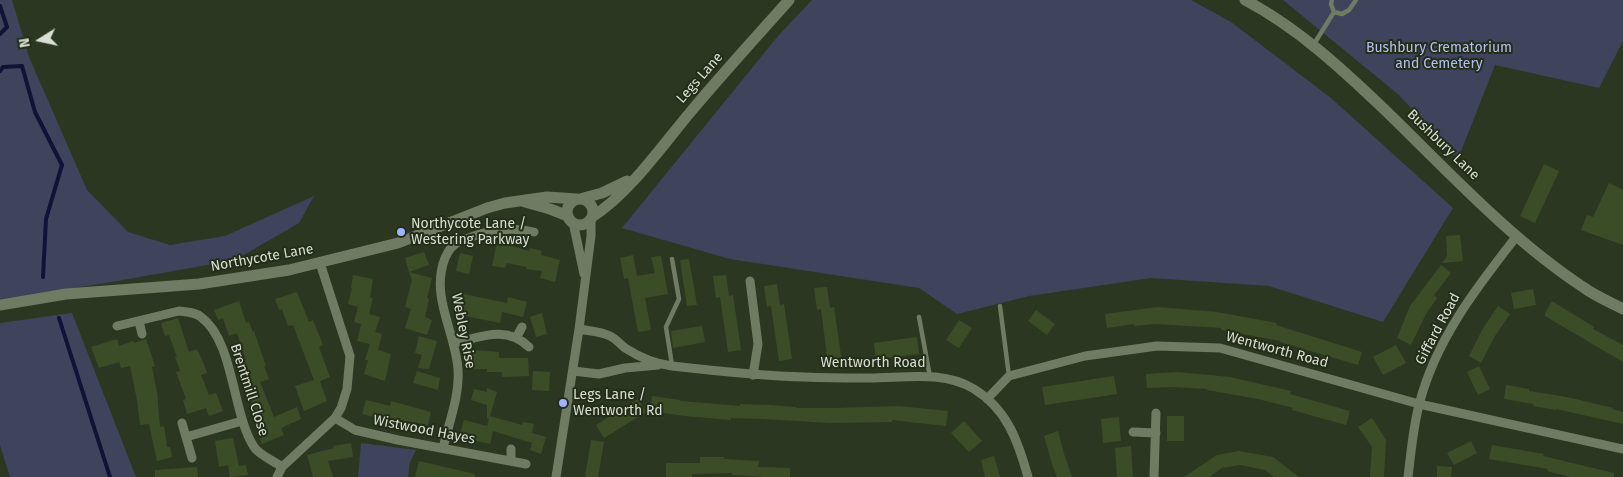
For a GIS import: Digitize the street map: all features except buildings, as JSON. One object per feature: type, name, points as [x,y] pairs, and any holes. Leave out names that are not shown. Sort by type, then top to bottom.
[{"type":"street","name":"Legs Lane","points":[[591,218],[604,209],[636,176],[717,80],[789,0]]},
{"type":"street","name":"Bushbury Lane","points":[[1245,0],[1314,46],[1341,68],[1516,237],[1584,288],[1623,308]]},
{"type":"street","name":"Legs Lane","points":[[579,199],[602,193],[636,176]]},
{"type":"street","name":"Northycote Lane","points":[[0,305],[66,294],[200,284],[237,279],[320,263],[398,243],[505,203],[547,197],[579,199]]},
{"type":"street","points":[[556,477],[573,371],[579,329],[591,236],[591,205],[579,199],[569,206],[570,219],[585,281]]},
{"type":"street","name":"Northycote Lane","points":[[521,201],[550,209],[570,219]]},
{"type":"street","points":[[570,219],[582,225],[591,218]]},
{"type":"street","name":"Webley Rise","points":[[443,448],[457,392],[458,371],[454,343],[440,293],[442,267],[448,252],[459,241],[484,233],[521,229],[534,232]]},
{"type":"street","name":"Giffard Road","points":[[1408,477],[1419,404],[1434,362],[1451,328],[1471,295],[1516,237]]},
{"type":"street","points":[[277,477],[282,467],[335,418],[348,389],[350,356],[320,263]]},
{"type":"street","points":[[750,281],[758,344],[753,375]]},
{"type":"street","name":"Brentmill Close","points":[[117,326],[179,311],[201,316],[211,327],[230,368],[242,421],[255,449],[282,467]]},
{"type":"street","points":[[139,321],[142,334]]},
{"type":"street","points":[[516,338],[522,327]]},
{"type":"street","name":"Wentworth Road","points":[[579,329],[612,336],[625,348],[661,365]]},
{"type":"street","points":[[454,343],[493,334],[510,335],[529,347]]},
{"type":"street","name":"Wentworth Road","points":[[1009,376],[1085,356],[1157,346],[1220,348],[1419,404],[1623,450]]},
{"type":"street","name":"Wentworth Road","points":[[573,371],[599,374],[625,368],[661,365],[753,375],[869,378],[930,377],[958,382],[973,389],[998,409],[1013,432],[1028,477]]},
{"type":"street","points":[[987,399],[1009,376]]},
{"type":"street","points":[[1154,477],[1156,413]]},
{"type":"street","name":"Wistwood Hayes","points":[[335,418],[355,430],[526,464]]},
{"type":"street","points":[[186,437],[242,421]]},
{"type":"street","points":[[182,423],[192,458]]},
{"type":"street","points":[[1132,432],[1156,433]]},
{"type":"street","points":[[511,449],[511,460]]},
{"type":"lane","points":[[1332,0],[1331,4],[1334,12]]},
{"type":"lane","points":[[1334,12],[1342,14],[1349,10],[1356,0]]},
{"type":"lane","points":[[1314,46],[1334,12]]},
{"type":"lane","points":[[672,259],[678,299],[666,327],[672,366]]},
{"type":"lane","points":[[1000,306],[1009,376]]},
{"type":"lane","points":[[919,317],[930,377]]},
{"type":"green space","points":[[0,0],[12,0],[29,57],[87,190],[128,232],[170,245],[225,236],[314,196],[299,223],[235,260],[106,283],[0,299]]},
{"type":"green space","points":[[812,0],[1191,0],[1231,22],[1331,98],[1453,208],[1383,322],[1269,286],[1151,278],[1029,296],[957,314],[919,288],[730,259],[622,228],[778,36]]},
{"type":"green space","name":"Bushbury Crematorium and Cemetery","points":[[1283,0],[1623,0],[1623,41],[1599,88],[1495,65],[1458,159],[1399,95]]},
{"type":"green space","points":[[72,313],[136,477],[10,477],[0,445],[0,323]]},
{"type":"green space","points":[[361,443],[416,450],[410,462],[408,477],[358,477]]},
{"type":"waterway","points":[[0,6],[7,27],[0,34]]},
{"type":"waterway","points":[[0,71],[3,67],[22,66],[35,112],[62,165],[46,219],[43,277]]},
{"type":"waterway","points":[[59,318],[110,477]]},
{"type":"place","name":"Northycote Lane / Westering Parkway","points":[[401,232]]},
{"type":"place","name":"Legs Lane / Wentworth Rd","points":[[563,403]]}]
